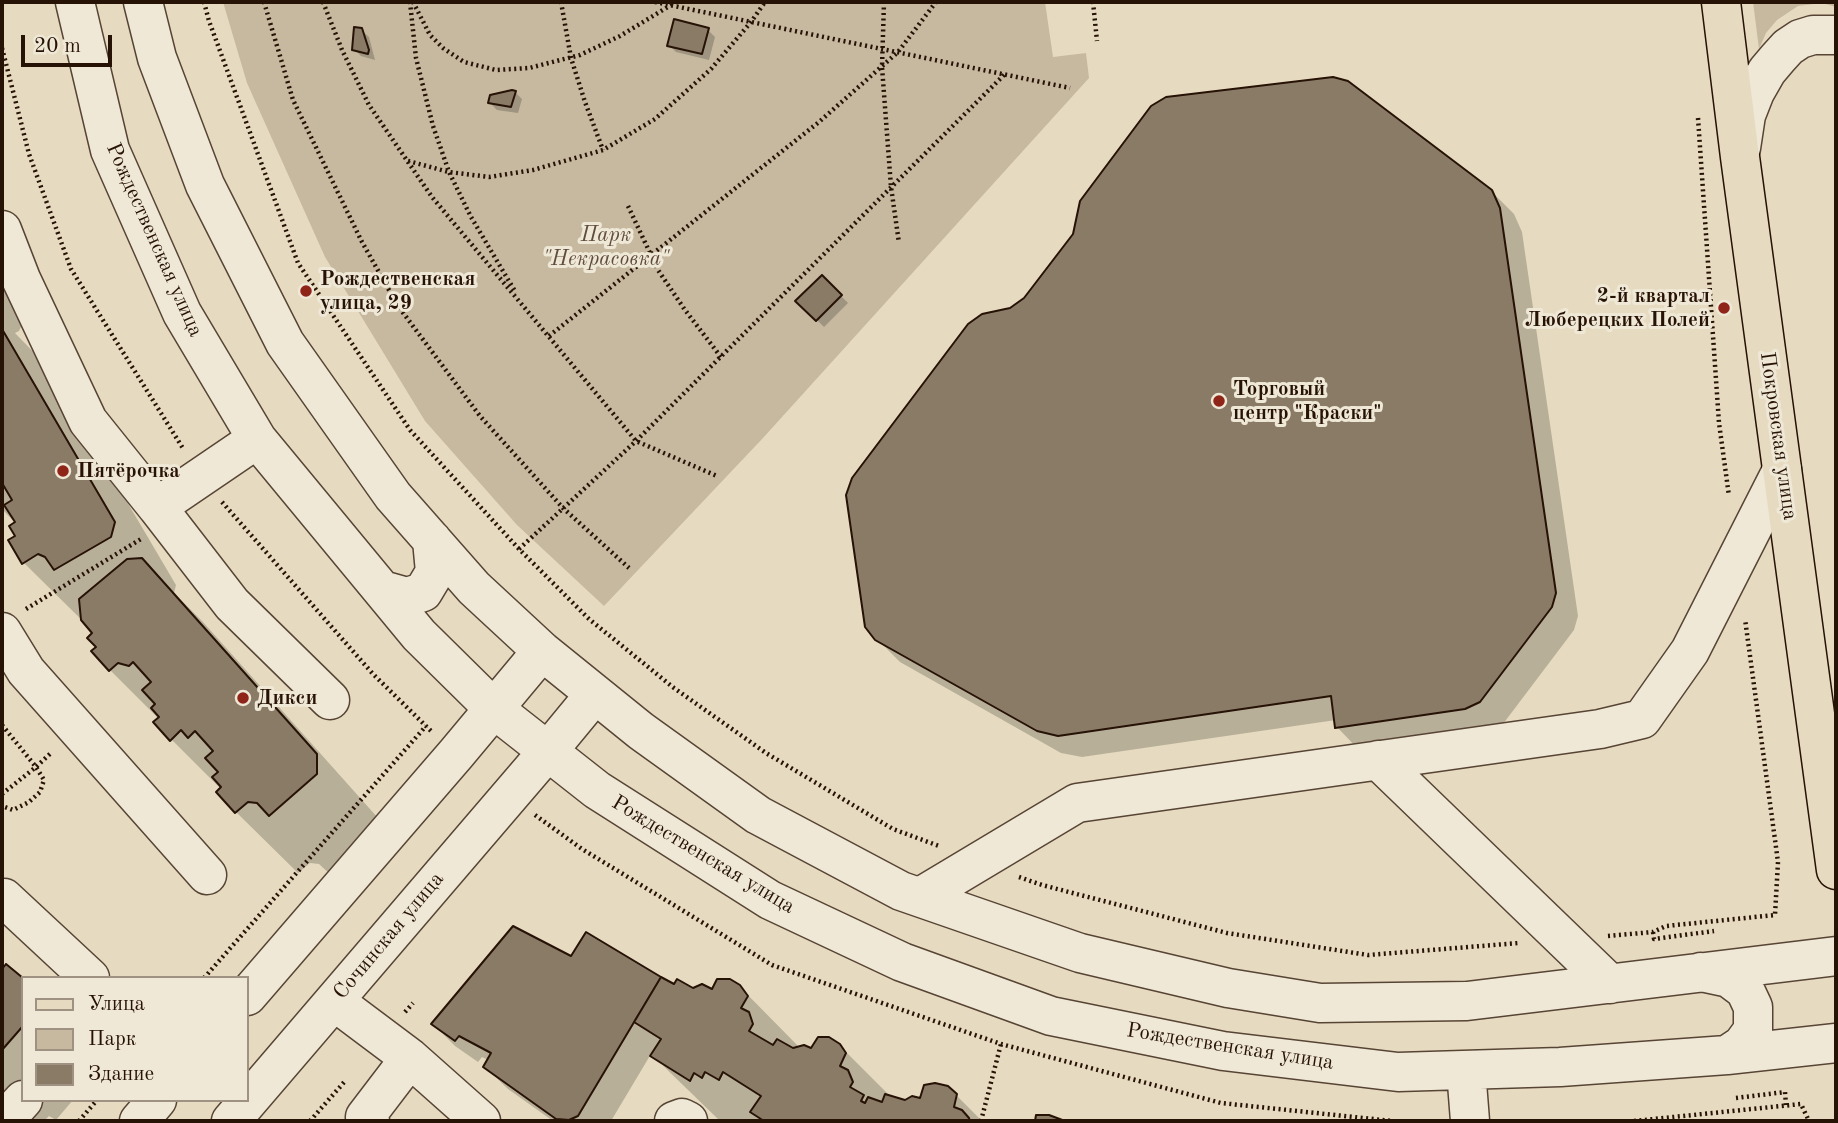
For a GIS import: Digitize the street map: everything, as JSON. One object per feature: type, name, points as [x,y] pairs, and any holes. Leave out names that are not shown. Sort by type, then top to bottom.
[{"type":"main road","name":"Покровская улица","points":[[1721,2],[1836,870]]},
{"type":"street","points":[[143,2],[157,58],[205,185],[285,343],[393,496],[474,588],[542,651],[641,732],[758,815],[901,891],[1080,953],[1228,988],[1320,1003],[1467,1001],[1836,956]]},
{"type":"street","name":"Рождественская улица","points":[[78,6],[110,150],[182,313],[257,439],[419,635],[494,709],[597,790],[770,900],[902,962],[1051,1016],[1223,1051],[1398,1072],[1560,1067],[1727,1055],[1836,1043]]},
{"type":"street","points":[[1740,157],[1746,115],[1767,71],[1788,47],[1800,39],[1813,35],[1836,35]]},
{"type":"street","points":[[2,230],[21,279],[88,421],[232,604],[330,700]]},
{"type":"street","points":[[162,514],[200,477],[257,439]]},
{"type":"street","points":[[920,897],[1077,803],[1600,729],[1643,719],[1690,651],[1782,470]]},
{"type":"street","points":[[382,590],[407,597],[423,592],[435,572],[432,540]]},
{"type":"street","points":[[14,621],[26,671],[207,875]]},
{"type":"street","points":[[248,995],[542,651]]},
{"type":"street","name":"Сочинская улица","points":[[248,1101],[595,694]]},
{"type":"street","points":[[1378,760],[1610,984]]},
{"type":"street","points":[[2,898],[88,976]]},
{"type":"street","points":[[1701,972],[1729,978],[1745,990],[1754,1007],[1753,1030],[1742,1045],[1727,1055]]},
{"type":"street","points":[[334,1001],[410,1058],[481,1121]]},
{"type":"street","points":[[365,1120],[410,1058]]},
{"type":"street","points":[[1466,1070],[1470,1121]]},
{"type":"street","points":[[4,1121],[21,1102]]},
{"type":"street","points":[[139,1121],[155,1102]]},
{"type":"street","name":"Сочинская улица","points":[[231,1121],[247,1102]]},
{"type":"street","points":[[674,1121],[682,1118],[688,1121]]},
{"type":"path","points":[[204,2],[298,263],[410,430],[519,549],[589,619],[674,688],[766,753],[893,829],[1041,885],[1227,933],[1368,955],[1653,932],[1666,926],[1775,915],[1778,862],[1745,614]]},
{"type":"path","points":[[264,2],[293,100],[362,242],[398,306],[480,416],[563,508],[629,568]]},
{"type":"path","points":[[323,2],[342,50],[369,105],[432,197],[636,441],[717,476]]},
{"type":"path","points":[[411,2],[416,58],[433,125],[449,172],[471,218],[523,304]]},
{"type":"path","points":[[411,2],[430,35],[443,48],[464,62],[496,70],[529,68],[571,58],[620,36],[674,4]]},
{"type":"path","points":[[561,2],[571,58],[603,150]]},
{"type":"path","points":[[655,2],[1070,88]]},
{"type":"path","points":[[407,161],[449,172],[489,177],[533,170],[603,150],[655,119],[711,69],[765,2]]},
{"type":"path","points":[[884,2],[882,66],[891,187],[899,243]]},
{"type":"path","points":[[549,337],[819,122],[898,52],[936,2]]},
{"type":"path","points":[[1093,2],[1097,41]]},
{"type":"path","points":[[2,48],[29,154],[71,269],[200,477],[373,674],[439,737]]},
{"type":"path","points":[[519,549],[636,441],[1004,74]]},
{"type":"path","points":[[1697,110],[1719,423],[1730,504]]},
{"type":"path","points":[[628,206],[658,270],[721,357]]},
{"type":"path","points":[[14,621],[162,514]]},
{"type":"path","points":[[2,725],[44,779],[40,792],[29,802],[13,810],[2,806]]},
{"type":"path","points":[[206,976],[426,726]]},
{"type":"path","points":[[2,793],[37,767],[77,728]]},
{"type":"path","points":[[1653,932],[1654,939],[1714,931]]},
{"type":"path","points":[[981,1121],[1001,1044]]},
{"type":"path","points":[[1736,1098],[1785,1092],[1786,1105]]},
{"type":"path","points":[[79,1121],[95,1102]]},
{"type":"path","points":[[1634,1121],[1801,1104],[1809,1121]]},
{"type":"green space","name":"Парк \"Некрасовка\"","points":[[223,2],[1045,2],[1053,57],[1086,53],[1089,78],[763,438],[604,606],[517,525],[425,421],[325,257],[247,83]]},
{"type":"green space","points":[[1753,2],[1836,2],[1836,7],[1822,3],[1798,6],[1777,20],[1766,33],[1759,49]]},
{"type":"building","points":[[674,19],[709,28],[702,54],[667,46]]},
{"type":"building","points":[[354,27],[362,28],[368,54],[352,50]]},
{"type":"building","name":"Торговый центр \"Краски\"","points":[[1333,77],[1348,81],[1492,190],[1500,208],[1556,593],[1552,607],[1480,702],[1465,709],[1335,728],[1331,696],[1058,736],[1037,731],[875,640],[865,627],[846,495],[852,478],[968,324],[982,314],[1010,308],[1024,298],[1073,234],[1080,201],[1151,106],[1166,97]]},
{"type":"building","points":[[516,91],[511,107],[488,103],[490,95]]},
{"type":"building","points":[[822,275],[842,295],[816,321],[795,301]]},
{"type":"building","points":[[2,329],[115,522],[111,537],[54,570],[45,557],[38,554],[22,564],[8,540],[15,536],[9,526],[15,522],[4,505],[12,500],[2,483]]},
{"type":"building","points":[[142,558],[317,754],[317,774],[269,816],[257,803],[248,802],[235,813],[216,792],[221,787],[212,777],[218,772],[205,758],[213,751],[195,731],[188,738],[181,730],[170,741],[153,722],[159,717],[151,708],[155,704],[142,690],[151,682],[133,662],[129,666],[118,663],[109,671],[91,651],[96,647],[87,638],[92,633],[81,620],[79,599],[127,559]]},
{"type":"building","points":[[513,926],[571,956],[586,932],[661,977],[578,1116],[569,1120],[556,1119],[483,1067],[491,1053],[459,1036],[455,1041],[431,1024]]},
{"type":"building","points":[[6,964],[21,976],[21,1028],[2,1050],[2,969]]},
{"type":"building","points":[[661,977],[674,984],[677,979],[693,988],[702,984],[712,989],[717,979],[730,979],[740,985],[748,996],[741,1008],[749,1012],[753,1024],[749,1031],[773,1045],[777,1039],[793,1048],[804,1045],[811,1048],[818,1037],[829,1037],[840,1044],[846,1053],[840,1066],[848,1070],[853,1082],[850,1087],[864,1095],[861,1101],[865,1103],[868,1097],[882,1102],[885,1094],[905,1100],[912,1096],[920,1098],[924,1085],[935,1083],[948,1086],[957,1094],[954,1107],[962,1110],[970,1121],[764,1121],[750,1112],[761,1096],[723,1072],[719,1080],[705,1072],[702,1078],[694,1073],[690,1081],[650,1056],[661,1039],[634,1022]]},
{"type":"building","points":[[1036,1115],[1049,1115],[1065,1121],[1035,1121]]},
{"type":"place","name":"Рождественская улица, 29","points":[[306,291]]},
{"type":"place","name":"2-й квартал Люберецких Полей","points":[[1724,308]]},
{"type":"place","name":"Торговый центр \"Краски\"","points":[[1219,401]]},
{"type":"place","name":"Пятёрочка","points":[[63,471]]},
{"type":"place","name":"Дикси","points":[[243,698]]}]
